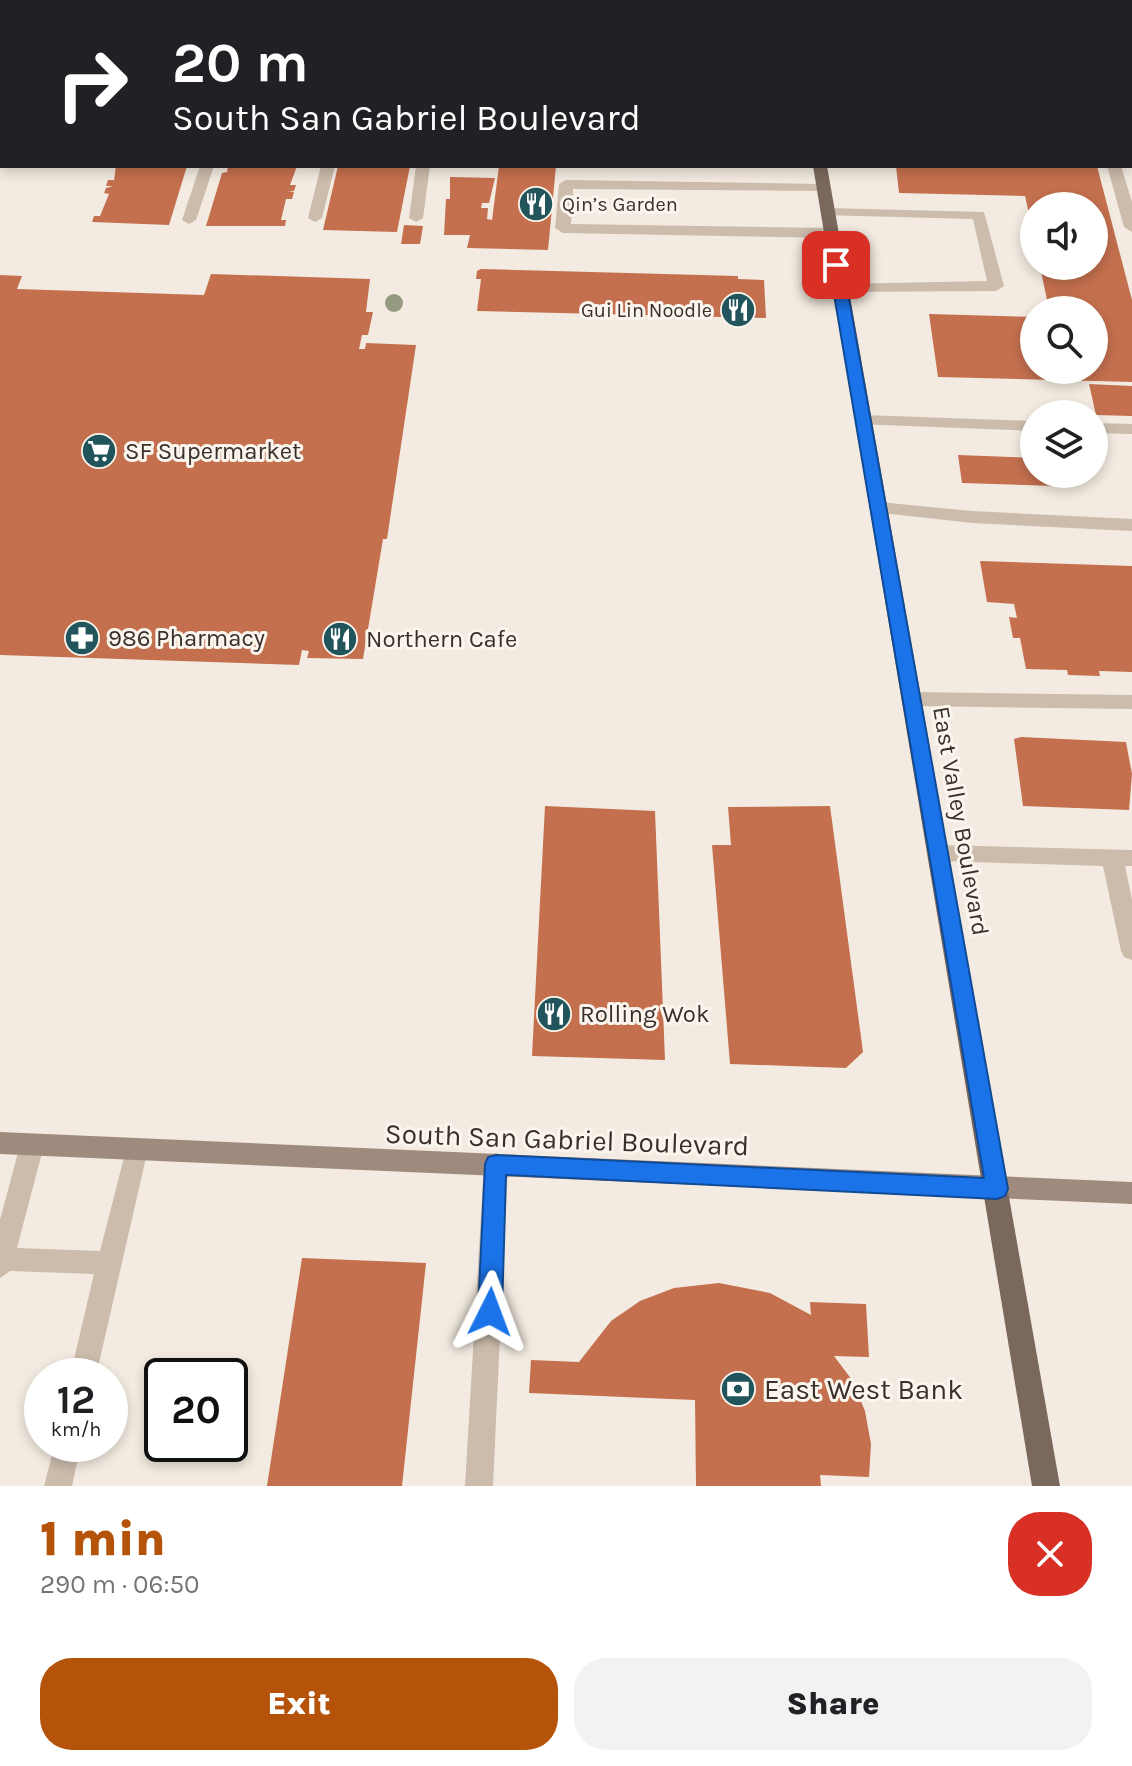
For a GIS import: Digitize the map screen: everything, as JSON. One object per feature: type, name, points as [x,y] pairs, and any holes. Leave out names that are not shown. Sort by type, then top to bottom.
[{"type":"main road","name":"East Valley Boulevard","points":[[820,168],[1046,1486]]},
{"type":"main road","name":"South San Gabriel Boulevard","points":[[0,1143],[1132,1193]]},
{"type":"lane","points":[[189,220],[206,168]]},
{"type":"lane","points":[[315,218],[328,168]]},
{"type":"lane","points":[[416,218],[423,168]]},
{"type":"lane","points":[[1115,168],[1132,227]]},
{"type":"lane","points":[[823,188],[566,184],[563,228],[831,233]]},
{"type":"lane","points":[[827,212],[979,215],[996,286],[840,289]]},
{"type":"lane","points":[[863,420],[1020,426]]},
{"type":"lane","points":[[1108,428],[1132,429]]},
{"type":"lane","points":[[879,508],[972,517],[1132,525]]},
{"type":"lane","points":[[911,699],[1132,702]]},
{"type":"lane","points":[[938,853],[1122,858],[1132,951]]},
{"type":"lane","points":[[32,1145],[1,1262],[110,1263]]},
{"type":"lane","points":[[87,1358],[136,1149]]},
{"type":"lane","points":[[479,1486],[496,1164]]},
{"type":"lane","points":[[58,1486],[64,1462]]},
{"type":"building","points":[[116,168],[186,168],[169,225],[92,222],[94,216],[100,216],[109,194],[104,193],[106,188],[113,186],[106,186],[108,180],[114,180]]},
{"type":"building","points":[[228,168],[296,168],[290,185],[296,185],[294,191],[288,192],[294,192],[292,199],[286,199],[281,220],[286,220],[285,226],[206,226],[222,173],[227,172]]},
{"type":"building","points":[[338,168],[410,168],[397,232],[323,230]]},
{"type":"building","points":[[499,168],[556,168],[548,250],[467,248],[470,235],[444,235],[450,177],[495,178],[489,203],[482,203],[481,208],[488,208],[487,219],[492,220]]},
{"type":"building","points":[[896,168],[1098,168],[1104,192],[1020,192],[1020,196],[899,193]]},
{"type":"building","points":[[1108,208],[1132,300],[1132,382],[1108,381],[1108,296],[1046,296],[1043,280],[1108,280]]},
{"type":"building","points":[[404,225],[423,226],[420,244],[401,244]]},
{"type":"building","points":[[477,271],[738,276],[738,279],[764,280],[766,318],[477,311],[481,279],[476,279]]},
{"type":"building","points":[[211,274],[370,279],[366,312],[373,312],[368,335],[362,335],[359,349],[365,349],[366,343],[416,345],[387,539],[383,539],[363,659],[307,658],[309,651],[302,650],[299,665],[0,655],[0,275],[22,276],[17,289],[204,295]]},
{"type":"building","points":[[929,314],[1020,317],[1020,379],[938,377]]},
{"type":"building","points":[[1089,384],[1132,386],[1132,416],[1108,415],[1108,400],[1093,400]]},
{"type":"building","points":[[958,455],[1020,457],[1020,485],[962,483]]},
{"type":"building","points":[[980,561],[1132,566],[1132,672],[1099,671],[1100,676],[1068,675],[1067,670],[1026,669],[1020,638],[1013,638],[1009,617],[1017,618],[1014,604],[987,602]]},
{"type":"building","points":[[1014,739],[1126,742],[1132,774],[1129,810],[1023,806]]},
{"type":"building","points":[[545,806],[655,811],[665,1060],[532,1056]]},
{"type":"building","points":[[830,806],[863,1052],[846,1068],[730,1064],[712,845],[731,845],[728,807]]},
{"type":"building","points":[[302,1258],[426,1263],[402,1486],[267,1486]]},
{"type":"building","points":[[719,1283],[770,1293],[811,1315],[810,1302],[866,1304],[869,1357],[834,1356],[852,1380],[865,1411],[871,1444],[869,1477],[820,1475],[821,1486],[696,1486],[695,1400],[529,1393],[531,1360],[579,1362],[611,1321],[640,1301],[674,1288]]},
{"type":"place","name":"Qin’s Garden","points":[[536,204]]},
{"type":"place","name":"Gui Lin Noodle","points":[[738,310]]},
{"type":"place","name":"SF Supermarket","points":[[99,451]]},
{"type":"place","name":"986 Pharmacy","points":[[82,638]]},
{"type":"place","name":"Northern Cafe","points":[[340,639]]},
{"type":"place","name":"Rolling Wok","points":[[554,1014]]},
{"type":"place","name":"East West Bank","points":[[738,1389]]},
{"type":"route","points":[[490,1312],[496,1164],[997,1189],[836,265]]}]
